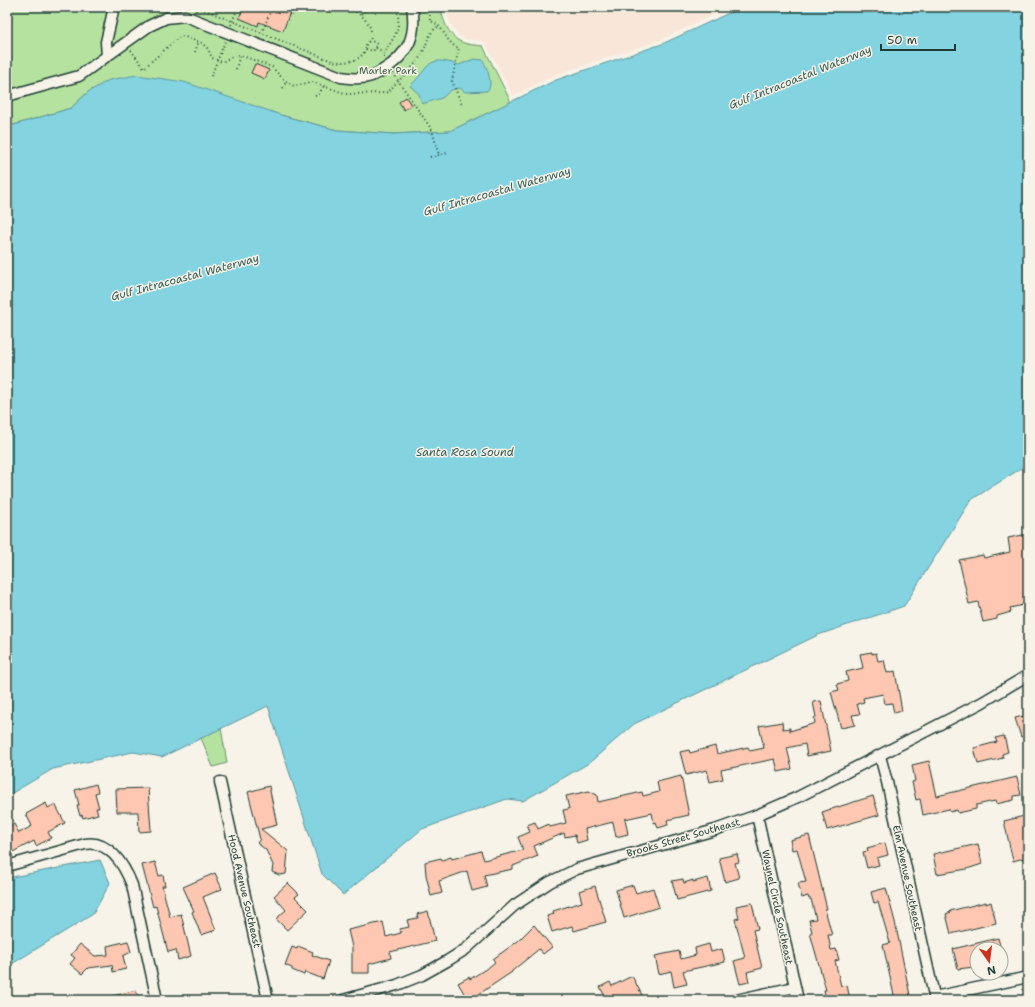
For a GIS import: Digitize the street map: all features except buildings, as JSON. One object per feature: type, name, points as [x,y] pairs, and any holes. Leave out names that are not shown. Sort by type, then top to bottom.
[{"type":"street","points":[[107,56],[106,42],[114,7]]},
{"type":"street","points":[[7,96],[79,76],[149,26],[166,18],[185,16],[341,77],[360,78],[377,74],[397,62],[409,46],[413,31],[412,7]]},
{"type":"street","name":"Brooks Street Southeast","points":[[343,1000],[397,986],[447,961],[466,948],[515,905],[544,886],[577,869],[715,830],[757,815],[798,797],[880,756],[981,703],[1028,675]]},
{"type":"street","name":"Elm Avenue Southeast","points":[[880,756],[934,998]]},
{"type":"street","name":"Hood Avenue Southeast","points":[[220,782],[268,1000]]},
{"type":"street","name":"Waynel Circle Southeast","points":[[757,815],[798,1000]]},
{"type":"street","points":[[7,866],[85,844],[96,843],[108,848],[125,872],[132,886],[157,1000]]},
{"type":"street","points":[[934,998],[1028,977]]},
{"type":"street","points":[[736,1000],[795,986]]},
{"type":"path","points":[[194,19],[197,7],[339,62],[352,61],[358,58],[366,49],[366,44],[370,40]]},
{"type":"path","points":[[262,33],[271,7],[293,16]]},
{"type":"path","points":[[347,7],[361,14],[368,25],[370,40]]},
{"type":"path","points":[[361,14],[369,7]]},
{"type":"path","points":[[429,7],[430,21],[439,26],[450,43],[459,48],[452,81],[462,105]]},
{"type":"path","points":[[126,42],[144,68],[178,38],[186,36],[199,41],[206,46],[212,58],[217,61],[222,62],[233,56],[240,55],[272,67],[286,82],[294,86],[316,83],[323,87],[347,94],[388,92],[418,62],[429,36],[439,26]]},
{"type":"path","points":[[370,40],[377,44],[376,48]]},
{"type":"path","points":[[195,52],[199,41]]},
{"type":"path","points":[[366,49],[373,51],[376,48]]},
{"type":"path","points":[[376,48],[384,52]]},
{"type":"path","points":[[236,70],[240,55]]},
{"type":"path","points":[[283,88],[286,82]]},
{"type":"path","points":[[315,96],[319,94],[323,87]]},
{"type":"path","points":[[427,123],[432,130],[439,155]]},
{"type":"path","points":[[430,157],[448,153]]},
{"type":"shaded area","points":[[445,7],[726,7],[717,13],[660,40],[555,75],[513,96],[486,44],[483,41],[465,39],[458,35],[451,25]]},
{"type":"green space","name":"Marler Park","points":[[7,7],[441,7],[445,23],[455,38],[466,44],[483,46],[511,102],[450,131],[394,134],[337,130],[284,116],[88,92],[71,108],[7,127]]},
{"type":"green space","points":[[221,728],[227,763],[213,767],[201,738]]},
{"type":"water","name":"Santa Rosa Sound","points":[[742,7],[1028,7],[1028,464],[971,500],[904,606],[818,635],[634,724],[589,763],[523,801],[507,799],[422,829],[343,895],[322,874],[268,706],[162,757],[133,752],[53,769],[7,796],[7,127],[71,108],[88,92],[109,80],[137,75],[184,82],[284,116],[337,130],[394,134],[450,131],[556,80],[662,44]]},
{"type":"water","points":[[474,59],[483,60],[486,67],[490,81],[487,91],[465,92],[460,88],[451,90],[442,98],[422,104],[419,94],[410,86],[430,64],[434,62],[440,61],[459,65]]},
{"type":"water","points":[[100,860],[110,883],[93,914],[7,967],[7,878]]},
{"type":"water label","name":"Gulf Intracoastal Waterway","points":[[800,77]]},
{"type":"water label","name":"Gulf Intracoastal Waterway","points":[[497,191]]},
{"type":"water label","name":"Gulf Intracoastal Waterway","points":[[185,277]]}]
